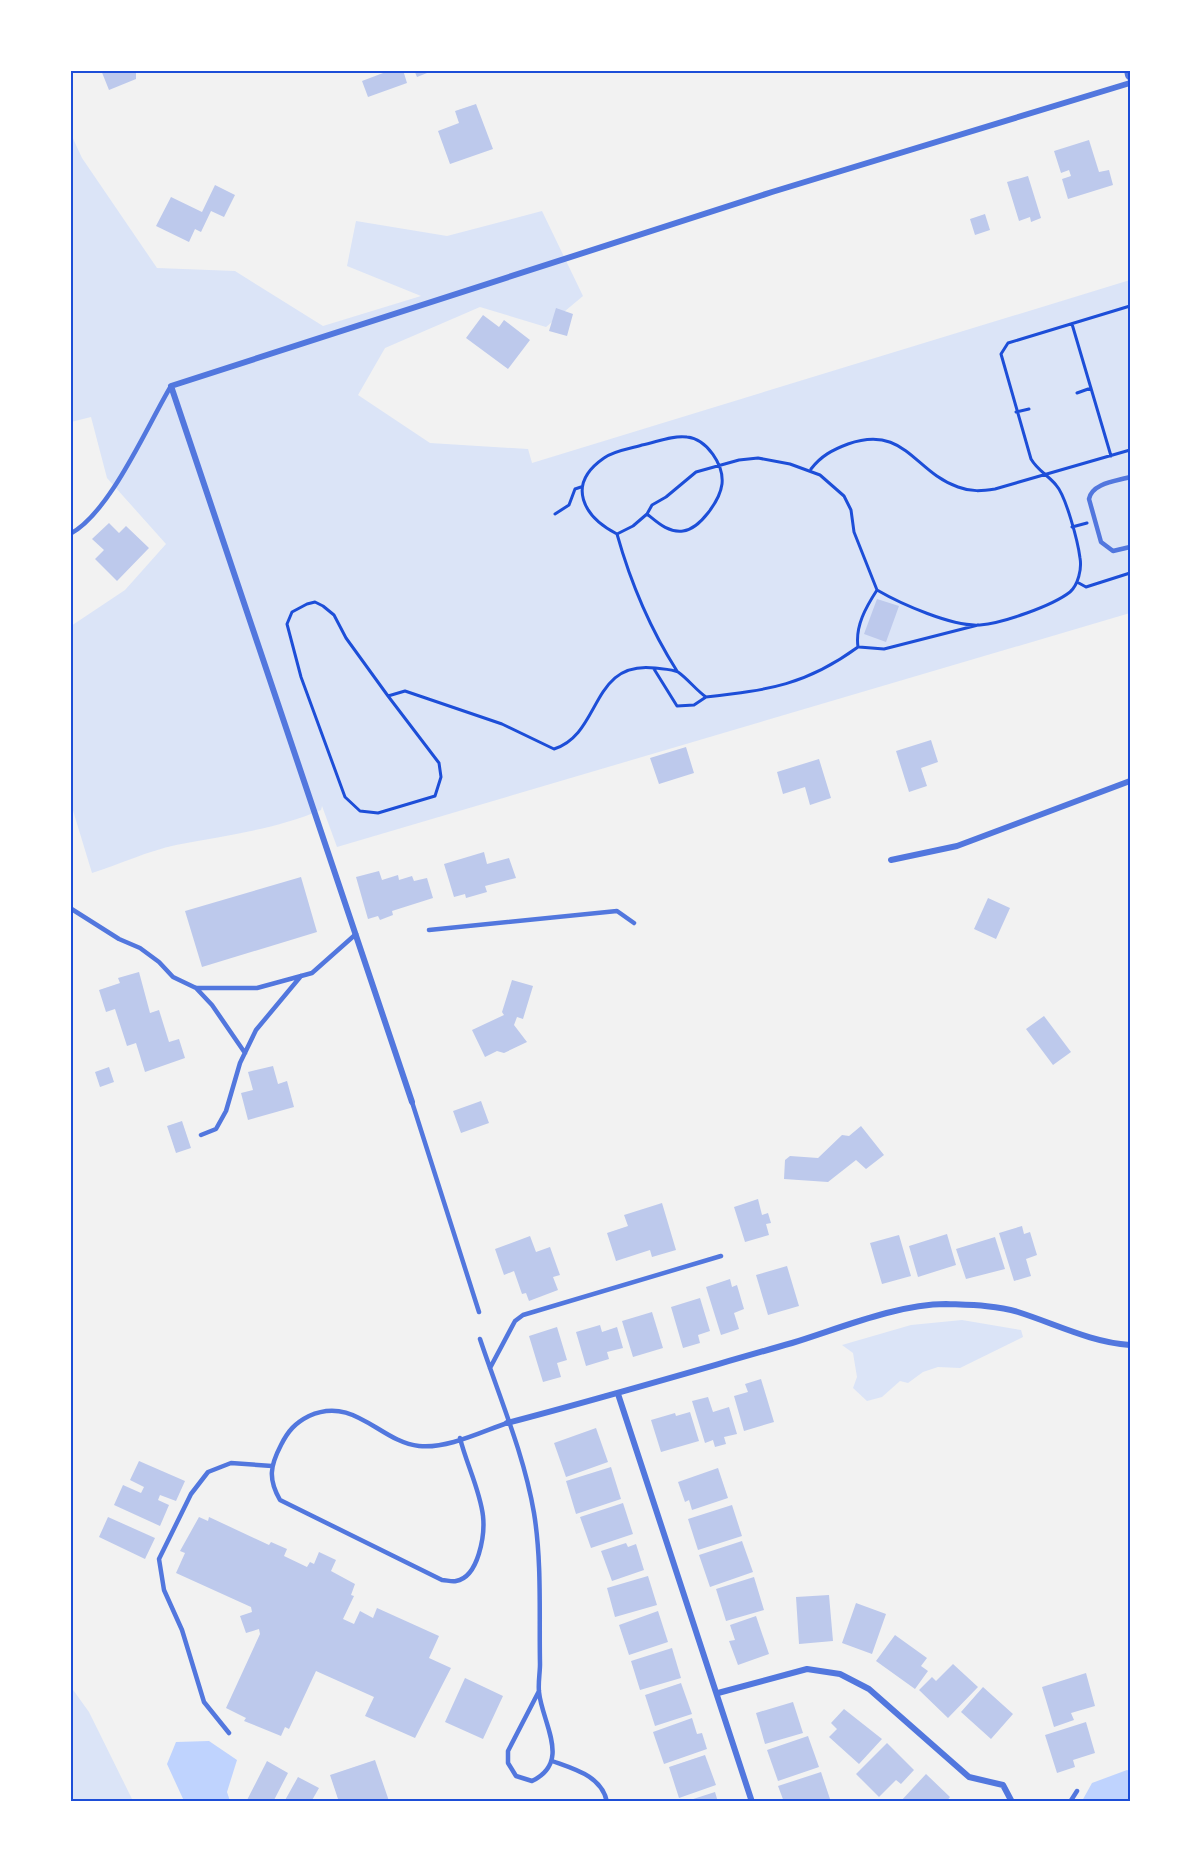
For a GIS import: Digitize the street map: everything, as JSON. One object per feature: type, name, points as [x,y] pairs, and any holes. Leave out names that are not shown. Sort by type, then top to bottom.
[{"type":"street","points":[[1129,70],[1131,75]]},
{"type":"street","points":[[412,1101],[171,386],[772,192],[1131,83]]},
{"type":"street","points":[[891,860],[957,846],[1131,781]]},
{"type":"street","points":[[507,1423],[618,1394],[881,1316],[943,1304],[989,1306],[1016,1311],[1081,1336],[1110,1344],[1131,1345]]},
{"type":"street","points":[[618,1394],[752,1802]]},
{"type":"street","points":[[718,1693],[807,1669],[840,1674],[869,1689],[969,1777],[1002,1785],[1012,1802]]},
{"type":"lane","points":[[70,534],[85,526],[108,495],[171,386]]},
{"type":"lane","points":[[1131,477],[1090,492],[1090,504],[1101,542],[1109,550],[1118,551],[1131,547]]},
{"type":"lane","points":[[70,908],[119,939],[140,948],[159,962],[173,977],[196,988],[212,1005],[245,1053]]},
{"type":"lane","points":[[429,930],[617,911],[634,923]]},
{"type":"lane","points":[[196,988],[257,988],[312,973],[356,934]]},
{"type":"lane","points":[[201,1135],[216,1129],[226,1112],[245,1053],[256,1030],[301,976]]},
{"type":"lane","points":[[412,1101],[479,1312]]},
{"type":"lane","points":[[490,1368],[515,1321],[523,1315],[721,1256]]},
{"type":"lane","points":[[480,1339],[522,1464],[534,1514],[537,1549],[538,1691],[551,1739],[552,1761],[545,1775],[532,1781],[516,1776],[508,1763],[508,1751],[515,1732],[538,1691]]},
{"type":"lane","points":[[460,1438],[483,1514],[483,1533],[468,1576],[456,1581],[442,1580],[280,1500],[272,1485],[272,1466],[285,1437],[296,1422],[317,1412],[331,1410],[348,1413],[418,1446],[460,1438],[507,1423]]},
{"type":"lane","points":[[229,1733],[204,1702],[182,1630],[164,1590],[159,1559],[191,1494],[208,1472],[231,1463],[272,1466]]},
{"type":"lane","points":[[552,1761],[582,1772],[598,1783],[606,1802]]},
{"type":"lane","points":[[1070,1802],[1077,1791]]},
{"type":"path","points":[[653,668],[677,706],[694,705],[706,697],[781,687],[802,680],[838,662],[858,646],[884,649],[980,625],[1017,615],[1046,604],[1070,591],[1077,582],[1081,559],[1060,491],[1055,483],[1042,475],[1031,459],[1002,365],[1003,347],[1008,343],[1131,306]]},
{"type":"path","points":[[1072,324],[1111,456]]},
{"type":"path","points":[[1077,393],[1091,388]]},
{"type":"path","points":[[1016,412],[1029,409]]},
{"type":"path","points":[[555,514],[568,505],[575,489],[581,487],[594,466],[613,453],[675,437],[689,437],[703,443],[714,454],[722,482],[718,497],[696,525],[683,531],[666,528],[647,514]]},
{"type":"path","points":[[811,470],[824,455],[834,449],[866,440],[890,441],[956,487],[974,491],[1014,484],[1131,450]]},
{"type":"path","points":[[617,534],[647,514],[652,505],[666,497],[696,472],[718,468],[739,460],[758,458],[811,470],[834,485],[844,496],[851,510],[854,532],[877,590],[904,605],[961,622],[980,625]]},
{"type":"path","points":[[581,487],[584,503],[592,518],[617,534],[634,590],[651,630],[676,671],[706,697]]},
{"type":"path","points":[[1072,527],[1095,520]]},
{"type":"path","points":[[1077,582],[1086,587],[1131,573]]},
{"type":"path","points":[[858,646],[856,635],[863,613],[877,590]]},
{"type":"path","points":[[315,602],[329,610],[388,696],[439,763],[441,777],[435,796],[378,813],[360,811],[345,797],[320,722],[301,677],[287,624],[292,612],[315,602]]},
{"type":"path","points":[[388,696],[405,691],[521,731],[554,748],[566,745],[585,722],[611,680],[625,669],[653,668],[676,671]]},
{"type":"shaded area","points":[[70,132],[82,158],[157,268],[235,271],[323,326],[421,296],[347,266],[356,221],[447,236],[542,211],[583,296],[546,327],[480,307],[385,348],[358,395],[430,443],[528,449],[532,463],[1130,280],[1130,613],[337,847],[322,806],[321,810],[286,822],[176,845],[92,873],[71,804],[71,626],[125,590],[166,544],[107,478],[91,417],[71,422]]},
{"type":"shaded area","points":[[962,1320],[1021,1330],[1023,1337],[960,1368],[938,1367],[923,1372],[908,1383],[900,1381],[882,1397],[867,1401],[853,1388],[857,1377],[853,1353],[842,1345],[911,1325]]},
{"type":"shaded area","points":[[71,1687],[89,1712],[133,1801],[71,1801]]},
{"type":"water","points":[[209,1741],[237,1760],[227,1792],[230,1801],[184,1801],[167,1764],[176,1742]]},
{"type":"water","points":[[1127,1770],[1130,1771],[1130,1801],[1082,1801],[1092,1783]]},
{"type":"building","points":[[101,70],[136,70],[136,79],[109,90]]},
{"type":"building","points":[[391,70],[403,70],[407,83],[368,97],[362,81]]},
{"type":"building","points":[[414,70],[432,70],[432,71],[417,77]]},
{"type":"building","points":[[476,104],[493,149],[450,164],[438,131],[459,123],[455,111]]},
{"type":"building","points":[[1089,140],[1099,172],[1109,170],[1113,185],[1068,199],[1062,179],[1071,176],[1069,170],[1061,173],[1054,151]]},
{"type":"building","points":[[1028,176],[1041,218],[1031,222],[1030,217],[1019,221],[1007,182]]},
{"type":"building","points":[[215,185],[235,195],[224,217],[211,211],[201,232],[195,229],[189,242],[156,226],[171,197],[202,212]]},
{"type":"building","points":[[985,214],[990,230],[975,235],[970,219]]},
{"type":"building","points":[[556,308],[573,314],[567,336],[549,331]]},
{"type":"building","points":[[483,315],[499,327],[504,320],[530,340],[508,369],[466,338]]},
{"type":"building","points":[[109,523],[119,533],[126,526],[149,548],[117,581],[95,559],[104,550],[92,539]]},
{"type":"building","points":[[877,599],[899,606],[886,642],[864,634]]},
{"type":"building","points":[[931,740],[938,762],[921,768],[927,786],[909,792],[896,751]]},
{"type":"building","points":[[686,747],[694,773],[659,784],[650,758]]},
{"type":"building","points":[[819,759],[831,798],[810,805],[805,787],[783,794],[777,772]]},
{"type":"building","points":[[484,852],[487,864],[509,858],[516,878],[485,886],[487,892],[466,898],[465,894],[454,897],[444,864]]},
{"type":"building","points":[[379,871],[382,880],[398,875],[399,880],[412,876],[414,881],[427,878],[433,898],[392,911],[393,915],[380,920],[378,916],[368,919],[356,877]]},
{"type":"building","points":[[301,877],[317,932],[202,967],[185,911]]},
{"type":"building","points":[[988,898],[1010,908],[996,939],[974,929]]},
{"type":"building","points":[[139,972],[150,1013],[159,1010],[169,1042],[179,1039],[185,1058],[145,1072],[136,1043],[127,1046],[115,1009],[106,1012],[99,990],[120,983],[118,978]]},
{"type":"building","points":[[512,980],[533,986],[523,1019],[517,1017],[514,1025],[527,1042],[504,1053],[497,1051],[485,1057],[472,1030],[504,1015],[502,1012]]},
{"type":"building","points":[[1044,1016],[1071,1052],[1053,1065],[1026,1029]]},
{"type":"building","points":[[273,1066],[278,1084],[287,1081],[294,1107],[248,1120],[241,1093],[253,1090],[248,1072]]},
{"type":"building","points":[[109,1067],[114,1082],[100,1087],[95,1072]]},
{"type":"building","points":[[481,1101],[489,1123],[461,1133],[453,1111]]},
{"type":"building","points":[[182,1121],[191,1148],[176,1153],[167,1126]]},
{"type":"building","points":[[861,1126],[884,1155],[866,1169],[856,1160],[828,1182],[784,1179],[785,1160],[790,1156],[818,1158],[842,1135],[849,1136]]},
{"type":"building","points":[[758,1199],[762,1215],[768,1213],[771,1223],[766,1224],[769,1235],[745,1242],[734,1207]]},
{"type":"building","points":[[662,1203],[676,1250],[652,1257],[650,1250],[616,1261],[607,1233],[628,1226],[624,1215]]},
{"type":"building","points":[[1022,1226],[1024,1234],[1030,1232],[1037,1255],[1026,1259],[1031,1276],[1014,1281],[999,1233]]},
{"type":"building","points":[[947,1234],[956,1265],[918,1277],[909,1246]]},
{"type":"building","points":[[899,1235],[911,1276],[882,1284],[870,1243]]},
{"type":"building","points":[[530,1236],[536,1252],[550,1247],[560,1275],[553,1277],[558,1290],[529,1301],[526,1293],[522,1294],[514,1271],[504,1275],[495,1249]]},
{"type":"building","points":[[995,1237],[1005,1269],[966,1279],[956,1249]]},
{"type":"building","points":[[787,1266],[799,1306],[768,1315],[756,1275]]},
{"type":"building","points":[[730,1279],[732,1287],[737,1285],[744,1309],[734,1313],[739,1329],[721,1335],[706,1287]]},
{"type":"building","points":[[700,1298],[710,1331],[698,1335],[700,1343],[683,1348],[671,1307]]},
{"type":"building","points":[[652,1312],[663,1348],[633,1357],[622,1321]]},
{"type":"building","points":[[600,1325],[602,1332],[617,1327],[623,1348],[607,1352],[609,1359],[586,1366],[576,1332]]},
{"type":"building","points":[[557,1327],[567,1360],[557,1363],[561,1377],[543,1382],[529,1336]]},
{"type":"building","points":[[761,1379],[774,1422],[744,1431],[734,1396],[748,1392],[745,1384]]},
{"type":"building","points":[[708,1397],[713,1412],[729,1407],[737,1434],[724,1437],[726,1444],[715,1447],[713,1440],[705,1443],[692,1401]]},
{"type":"building","points":[[690,1412],[699,1441],[661,1452],[651,1420],[675,1413],[676,1416]]},
{"type":"building","points":[[596,1428],[608,1462],[566,1477],[554,1443]]},
{"type":"building","points":[[139,1461],[185,1481],[176,1501],[160,1495],[158,1500],[169,1505],[160,1526],[114,1505],[123,1485],[141,1493],[144,1487],[130,1480]]},
{"type":"building","points":[[611,1467],[621,1499],[576,1514],[566,1481]]},
{"type":"building","points":[[718,1468],[728,1498],[692,1510],[689,1500],[685,1502],[678,1482]]},
{"type":"building","points":[[623,1503],[633,1534],[591,1548],[580,1517]]},
{"type":"building","points":[[732,1505],[742,1536],[698,1550],[688,1519]]},
{"type":"building","points":[[108,1517],[155,1538],[145,1559],[99,1537]]},
{"type":"building","points":[[199,1517],[208,1521],[209,1517],[269,1545],[271,1542],[287,1549],[284,1556],[307,1567],[310,1562],[314,1564],[319,1552],[336,1560],[331,1571],[355,1584],[351,1595],[354,1596],[343,1619],[354,1624],[360,1611],[373,1618],[377,1608],[439,1636],[429,1658],[451,1668],[415,1738],[365,1716],[374,1697],[316,1671],[289,1729],[285,1727],[281,1736],[244,1721],[246,1718],[226,1708],[260,1634],[259,1629],[246,1633],[240,1616],[252,1612],[251,1607],[176,1573],[185,1553],[180,1551]]},
{"type":"building","points":[[742,1541],[753,1572],[710,1587],[699,1555]]},
{"type":"building","points":[[626,1543],[628,1547],[636,1544],[644,1570],[612,1581],[601,1551]]},
{"type":"building","points":[[648,1576],[657,1605],[615,1617],[607,1588]]},
{"type":"building","points":[[754,1577],[764,1610],[726,1621],[716,1589]]},
{"type":"building","points":[[829,1595],[833,1641],[799,1644],[796,1597]]},
{"type":"building","points":[[856,1603],[886,1614],[872,1654],[842,1643]]},
{"type":"building","points":[[658,1611],[668,1642],[629,1655],[619,1625]]},
{"type":"building","points":[[756,1616],[769,1654],[738,1665],[729,1641],[735,1640],[730,1625]]},
{"type":"building","points":[[895,1635],[927,1658],[921,1666],[928,1671],[915,1689],[876,1661]]},
{"type":"building","points":[[672,1648],[681,1678],[640,1690],[631,1661]]},
{"type":"building","points":[[953,1664],[978,1687],[948,1718],[919,1690],[932,1677],[936,1681]]},
{"type":"building","points":[[1086,1673],[1095,1706],[1071,1713],[1074,1720],[1054,1727],[1042,1687]]},
{"type":"building","points":[[465,1678],[503,1696],[483,1739],[445,1722]]},
{"type":"building","points":[[681,1683],[692,1714],[655,1726],[645,1695]]},
{"type":"building","points":[[983,1687],[1013,1714],[991,1739],[961,1712]]},
{"type":"building","points":[[793,1702],[803,1733],[765,1744],[756,1713]]},
{"type":"building","points":[[844,1709],[882,1739],[859,1764],[829,1737],[837,1729],[831,1723]]},
{"type":"building","points":[[692,1718],[697,1734],[702,1733],[707,1749],[664,1764],[653,1732]]},
{"type":"building","points":[[1086,1722],[1095,1753],[1073,1760],[1075,1767],[1057,1773],[1045,1735]]},
{"type":"building","points":[[808,1736],[819,1767],[778,1781],[767,1750]]},
{"type":"building","points":[[887,1743],[914,1770],[901,1784],[896,1780],[879,1797],[856,1774]]},
{"type":"building","points":[[705,1755],[716,1785],[679,1798],[669,1767]]},
{"type":"building","points":[[375,1760],[389,1801],[339,1802],[330,1775]]},
{"type":"building","points":[[267,1761],[288,1773],[273,1802],[246,1802]]},
{"type":"building","points":[[821,1772],[831,1802],[784,1802],[778,1786]]},
{"type":"building","points":[[926,1774],[950,1797],[946,1802],[900,1802]]},
{"type":"building","points":[[298,1777],[319,1788],[311,1802],[284,1802]]},
{"type":"building","points":[[715,1792],[718,1802],[687,1802],[687,1801]]}]
